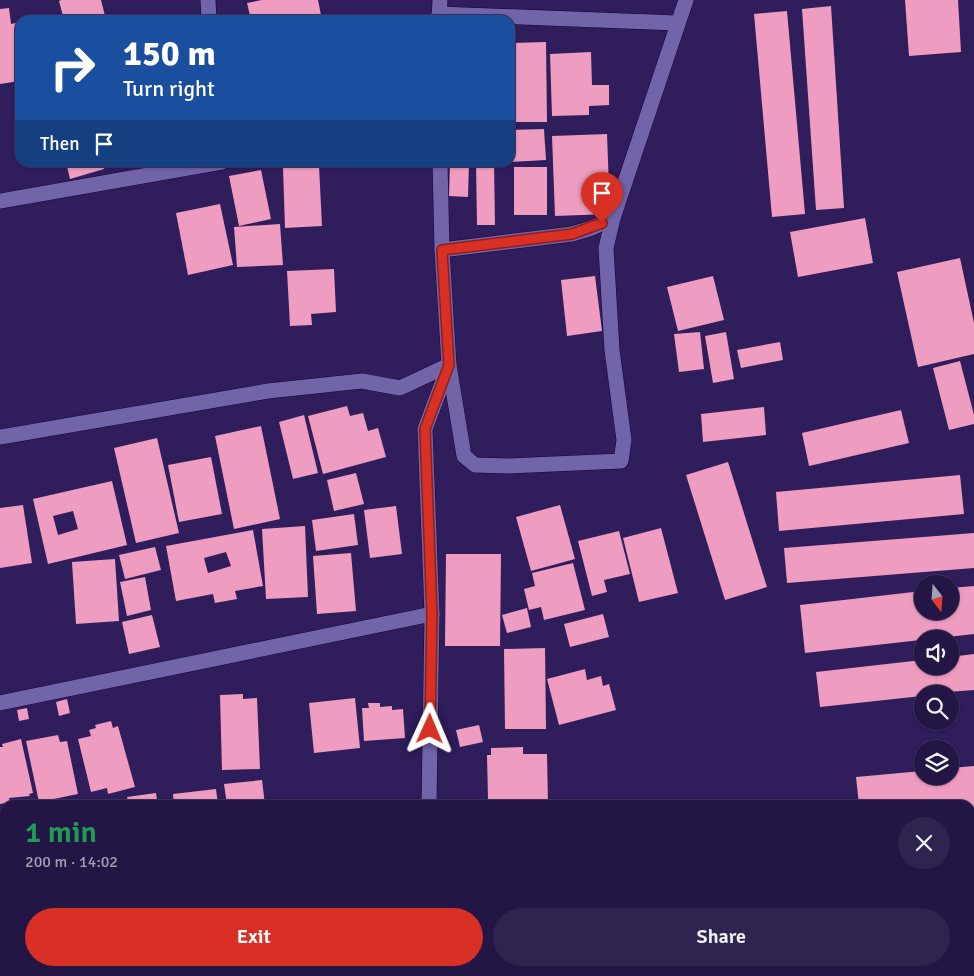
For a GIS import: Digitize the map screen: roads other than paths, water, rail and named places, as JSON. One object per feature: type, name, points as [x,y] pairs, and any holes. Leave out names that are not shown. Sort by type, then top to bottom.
[{"type":"street","points":[[208,0],[209,15]]},
{"type":"street","points":[[440,167],[442,250],[449,365],[464,456],[470,463],[475,465],[508,466],[621,461],[624,440],[612,350],[606,248],[613,218],[686,0]]},
{"type":"street","points":[[439,11],[677,23]]},
{"type":"street","points":[[0,201],[196,167]]},
{"type":"street","points":[[442,250],[572,234],[613,218]]},
{"type":"street","points":[[0,437],[268,391],[362,381],[400,388],[449,365]]},
{"type":"street","points":[[429,800],[432,614],[425,429],[449,365]]},
{"type":"street","points":[[0,702],[432,614]]}]
